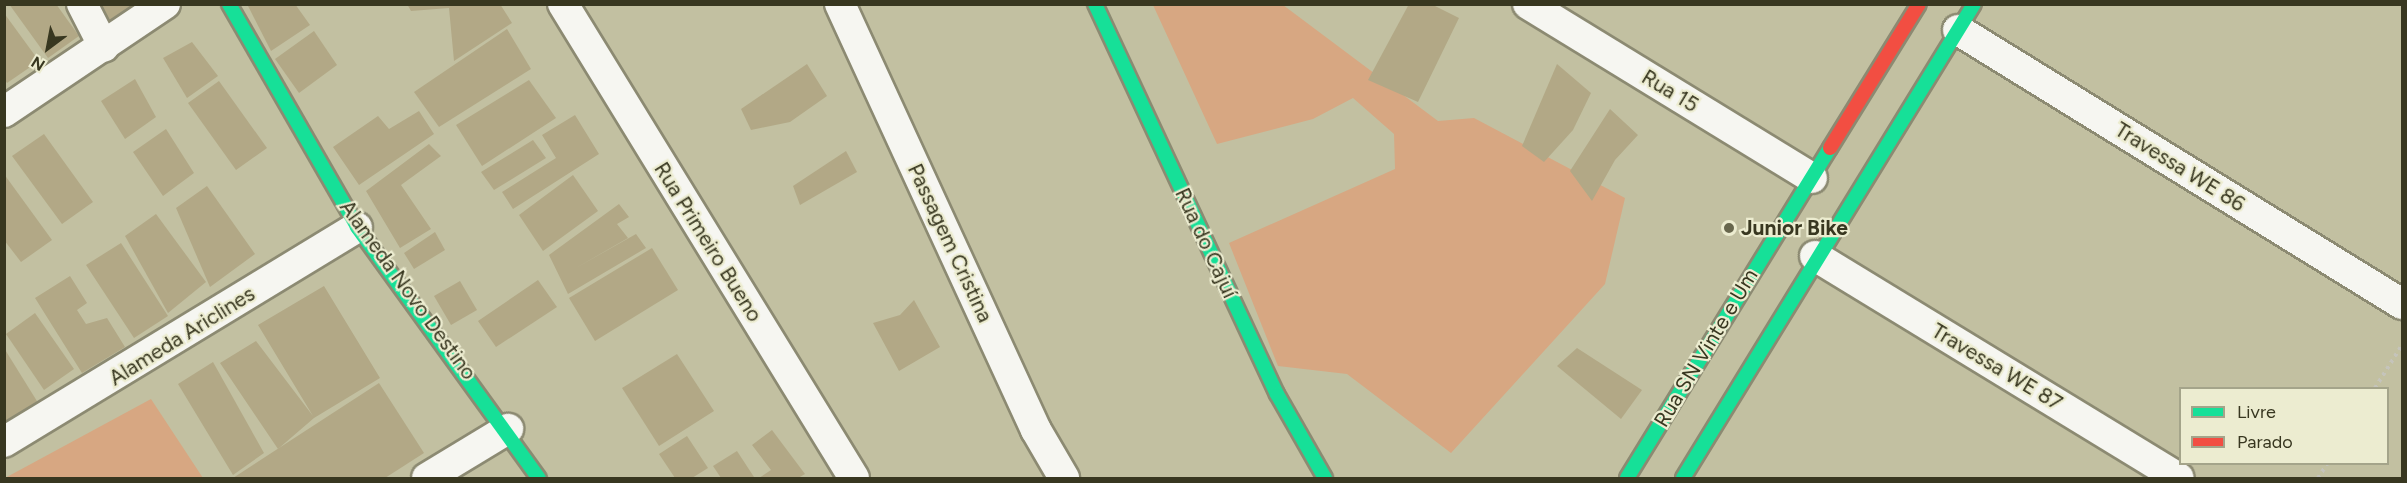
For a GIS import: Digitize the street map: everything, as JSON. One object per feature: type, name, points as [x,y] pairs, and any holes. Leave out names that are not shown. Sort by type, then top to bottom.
[{"type":"main road","name":"Alameda Novo Destino","points":[[229,4],[357,227],[508,429],[539,478]]},
{"type":"main road","name":"Rua do Cajuí","points":[[1095,4],[1277,394],[1325,478]]},
{"type":"main road","name":"Rua SN Vinte e Um","points":[[1627,478],[1919,4]]},
{"type":"main road","points":[[1683,478],[1815,256],[1974,4]]},
{"type":"main road","points":[[1860,99],[1899,123]]},
{"type":"street","points":[[82,4],[104,47]]},
{"type":"street","points":[[4,112],[165,4]]},
{"type":"street","name":"Rua Primeiro Bueno","points":[[563,4],[854,478]]},
{"type":"street","name":"Passagem Cristina","points":[[840,4],[1036,430],[1064,478]]},
{"type":"street","name":"Rua 15","points":[[1528,4],[1812,178]]},
{"type":"street","name":"Travessa WE 86","points":[[1958,30],[2403,304]]},
{"type":"street","name":"Alameda Ariclines","points":[[4,442],[357,227]]},
{"type":"street","name":"Travessa WE 87","points":[[1815,256],[2179,478]]},
{"type":"street","points":[[427,478],[508,429]]},
{"type":"path","points":[[2376,387],[2403,345]]},
{"type":"path","points":[[2318,478],[2326,465]]},
{"type":"shaded area","points":[[1153,5],[1283,5],[1438,121],[1474,118],[1625,198],[1605,284],[1451,453],[1347,374],[1278,366],[1229,243],[1395,169],[1394,134],[1353,98],[1313,119],[1217,144]]},
{"type":"shaded area","points":[[151,399],[203,478],[5,478]]},
{"type":"building","points":[[9,4],[56,4],[79,36],[48,58]]},
{"type":"building","points":[[92,4],[156,4],[111,33]]},
{"type":"building","points":[[247,4],[295,4],[310,25],[271,51]]},
{"type":"building","points":[[407,4],[500,4],[512,23],[454,61],[449,8],[411,11]]},
{"type":"building","points":[[1409,4],[1431,4],[1459,18],[1418,102],[1368,80]]},
{"type":"building","points":[[4,13],[39,61],[7,83],[4,79]]},
{"type":"building","points":[[507,29],[531,69],[439,127],[414,92]]},
{"type":"building","points":[[314,31],[337,65],[299,93],[275,59]]},
{"type":"building","points":[[192,42],[218,76],[187,98],[163,58]]},
{"type":"building","points":[[807,64],[827,96],[790,122],[751,130],[741,109]]},
{"type":"building","points":[[1557,64],[1591,93],[1573,130],[1544,162],[1522,146]]},
{"type":"building","points":[[135,79],[156,117],[125,139],[101,101]]},
{"type":"building","points":[[529,80],[556,118],[482,166],[456,125]]},
{"type":"building","points":[[219,81],[267,148],[236,170],[188,103]]},
{"type":"building","points":[[1610,109],[1638,135],[1615,160],[1592,201],[1570,171]]},
{"type":"building","points":[[419,111],[434,134],[359,185],[333,147],[378,116],[389,129]]},
{"type":"building","points":[[575,115],[599,154],[513,209],[502,192],[556,158],[542,135]]},
{"type":"building","points":[[166,129],[194,173],[163,196],[133,152]]},
{"type":"building","points":[[44,134],[93,202],[62,224],[12,156]]},
{"type":"building","points":[[533,140],[546,158],[494,190],[481,172]]},
{"type":"building","points":[[429,144],[441,156],[401,185],[431,229],[400,248],[366,191]]},
{"type":"building","points":[[846,151],[857,172],[800,205],[793,186]]},
{"type":"building","points":[[4,174],[52,240],[21,262],[4,240]]},
{"type":"building","points":[[573,175],[598,211],[543,251],[519,215]]},
{"type":"building","points":[[207,186],[255,254],[210,287],[176,208]]},
{"type":"building","points":[[619,204],[629,217],[617,224],[628,238],[574,269],[636,234],[646,248],[568,294],[549,255]]},
{"type":"building","points":[[156,214],[206,282],[168,313],[125,236]]},
{"type":"building","points":[[435,232],[445,250],[414,269],[404,253]]},
{"type":"building","points":[[121,243],[168,316],[134,338],[86,265]]},
{"type":"building","points":[[652,248],[678,290],[595,341],[569,298]]},
{"type":"building","points":[[70,276],[87,303],[77,310],[86,324],[107,318],[125,347],[82,373],[35,298]]},
{"type":"building","points":[[538,280],[557,307],[496,347],[478,321]]},
{"type":"building","points":[[460,281],[477,310],[451,325],[434,296]]},
{"type":"building","points":[[324,286],[380,378],[314,418],[278,449],[220,363],[256,341],[313,416],[258,325]]},
{"type":"building","points":[[914,300],[940,347],[899,371],[873,323],[900,315]]},
{"type":"building","points":[[35,313],[74,369],[44,390],[6,334]]},
{"type":"building","points":[[4,348],[40,406],[4,427]]},
{"type":"building","points":[[1577,348],[1642,390],[1621,419],[1557,366]]},
{"type":"building","points":[[677,354],[714,411],[659,446],[622,388]]},
{"type":"building","points":[[213,362],[264,453],[233,475],[178,384]]},
{"type":"building","points":[[379,383],[424,453],[385,478],[233,478]]},
{"type":"building","points":[[772,430],[805,474],[798,478],[759,478],[771,470],[752,445]]},
{"type":"building","points":[[687,436],[708,468],[692,478],[675,478],[659,454]]},
{"type":"building","points":[[737,451],[754,477],[721,478],[713,466]]},
{"type":"traffic: fast","points":[[229,4],[357,227],[539,478]]},
{"type":"traffic: fast","points":[[1095,4],[1277,394],[1325,478]]},
{"type":"traffic: fast","points":[[1683,478],[1974,4]]},
{"type":"traffic: fast","points":[[1627,478],[1830,148]]},
{"type":"traffic: jam","points":[[1830,148],[1919,4]]},
{"type":"place","name":"Junior Bike","points":[[1729,228]]}]
